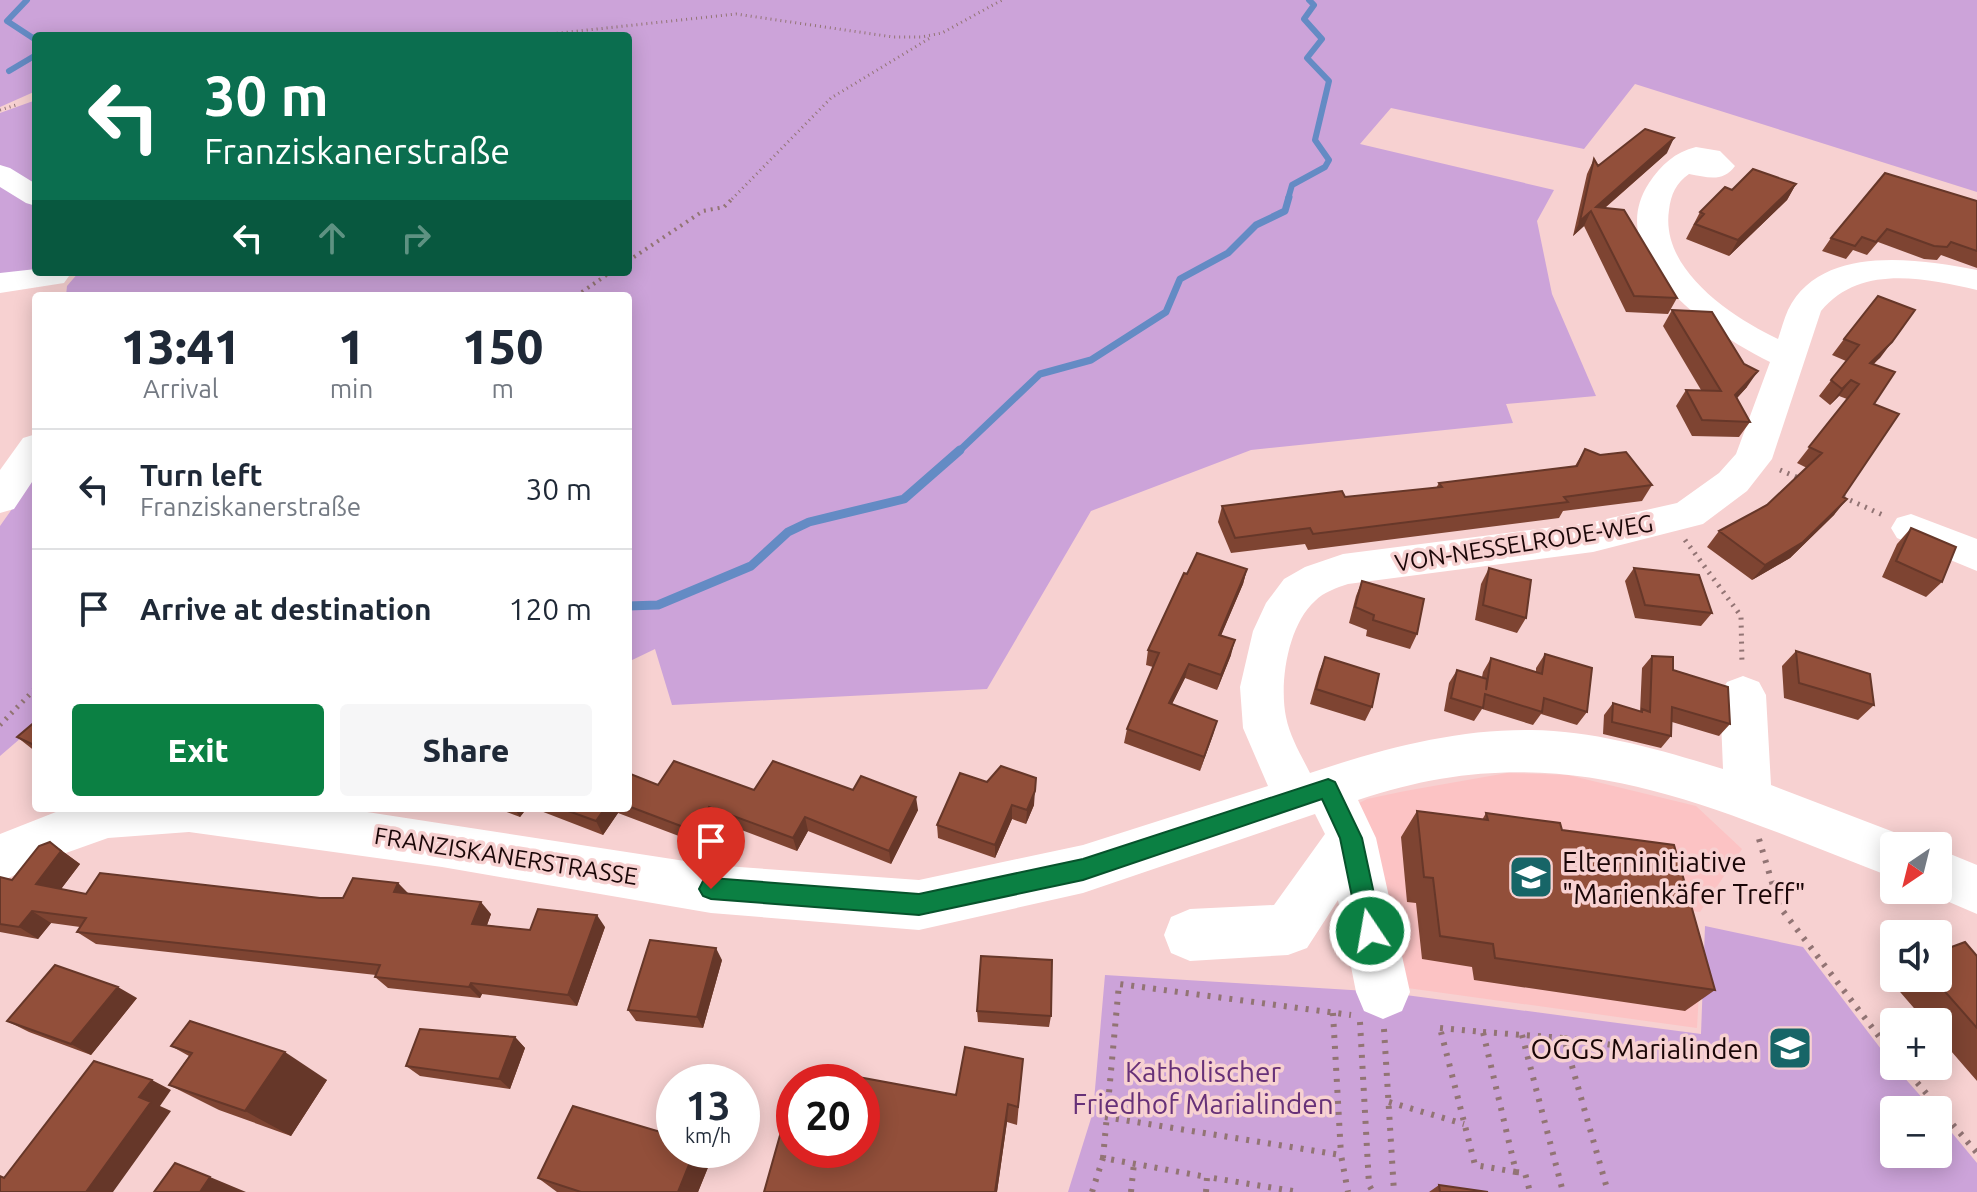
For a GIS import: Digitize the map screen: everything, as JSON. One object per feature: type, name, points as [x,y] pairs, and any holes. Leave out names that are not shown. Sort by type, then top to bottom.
[{"type":"street","points":[[1690,165],[1671,174],[1655,200],[1653,221],[1666,260],[1683,284],[1719,318],[1738,332],[1788,357]]},
{"type":"street","points":[[0,174],[32,194]]},
{"type":"street","name":"VON-NESSELRODE-WEG","points":[[1383,992],[1351,838],[1267,731],[1262,713],[1269,649],[1280,618],[1297,591],[1318,578],[1343,569],[1593,537],[1689,514],[1733,482],[1753,459],[1805,309],[1820,289],[1853,275],[1891,270],[1921,270],[1977,280]]},
{"type":"street","points":[[0,283],[53,281]]},
{"type":"street","points":[[0,447],[32,441]]},
{"type":"street","points":[[0,499],[32,453]]},
{"type":"street","points":[[1911,528],[1977,556]]},
{"type":"street","points":[[1743,695],[1748,798]]},
{"type":"street","name":"FRANZISKANERSTRASSE","points":[[204,812],[442,844],[711,889],[919,905],[1083,869],[1394,767],[1448,756],[1532,750],[1617,760],[1748,798],[1880,850]]},
{"type":"street","name":"FRANZISKANERSTRASSE","points":[[0,859],[33,842],[108,816],[162,812]]},
{"type":"street","points":[[1190,935],[1288,930],[1351,838]]},
{"type":"street","points":[[1952,879],[1977,890]]},
{"type":"path","points":[[632,258],[703,211],[724,207],[831,98],[934,36],[1002,0]]},
{"type":"path","points":[[569,32],[736,14],[893,37],[934,36]]},
{"type":"path","points":[[0,110],[16,105]]},
{"type":"path","points":[[582,292],[605,276]]},
{"type":"path","points":[[1787,473],[1811,483]]},
{"type":"path","points":[[1835,494],[1911,528]]},
{"type":"path","points":[[1670,520],[1741,616],[1743,695]]},
{"type":"path","points":[[0,725],[32,692]]},
{"type":"path","points":[[1748,798],[1779,906],[1880,1038]]},
{"type":"path","points":[[1092,1192],[1103,1158],[1119,984],[1360,1017],[1369,1185],[1373,1192]]},
{"type":"path","points":[[1383,992],[1394,1192]]},
{"type":"path","points":[[1333,1013],[1341,1155],[1348,1192]]},
{"type":"path","points":[[1530,1192],[1525,1173],[1475,1165],[1440,1028],[1564,1038],[1675,1054]]},
{"type":"path","points":[[1483,1032],[1516,1172]]},
{"type":"path","points":[[1522,1035],[1563,1192]]},
{"type":"path","points":[[1564,1038],[1608,1192]]},
{"type":"path","points":[[1915,1080],[1977,1153]]},
{"type":"path","points":[[1389,1102],[1464,1124]]},
{"type":"path","points":[[1105,1117],[1341,1155]]},
{"type":"path","points":[[1103,1158],[1299,1192]]},
{"type":"path","points":[[1131,1192],[1134,1163]]},
{"type":"path","points":[[1206,1192],[1207,1177]]},
{"type":"shaded area","points":[[1507,773],[1568,775],[1696,806],[1742,849],[1700,912],[1691,911],[1701,957],[1697,1028],[1393,986],[1353,806],[1367,799]]},
{"type":"green space","points":[[0,0],[1977,0],[1977,192],[1635,84],[1584,149],[1391,108],[1360,144],[1554,190],[1537,221],[1552,294],[1596,396],[1506,404],[1513,423],[1251,450],[1091,511],[987,689],[672,705],[655,649],[632,660],[632,292],[66,292],[67,286],[76,276],[632,276],[632,32],[32,32],[32,93],[0,107]]},
{"type":"green space","points":[[32,101],[32,184],[0,165],[0,113]]},
{"type":"green space","points":[[0,183],[32,203],[32,271],[20,276],[0,278]]},
{"type":"green space","points":[[32,481],[32,728],[0,756],[0,526]]},
{"type":"green space","name":"Katholischer Friedhof Marialinden","points":[[1705,926],[1803,947],[1880,1048],[1880,1080],[1906,1080],[1921,1096],[1880,1096],[1880,1168],[1952,1168],[1952,1133],[1977,1163],[1977,1192],[1068,1192],[1093,1112],[1105,975],[1383,992],[1701,1034]]},
{"type":"building","points":[[1645,129],[1674,138],[1596,207],[1624,210],[1677,298],[1634,296],[1591,211],[1580,221],[1594,159],[1598,166]]},
{"type":"building","points":[[1753,169],[1796,184],[1738,240],[1695,224],[1704,214],[1700,212],[1725,187],[1732,190]]},
{"type":"building","points":[[1885,173],[1977,201],[1977,251],[1951,242],[1947,247],[1934,246],[1887,229],[1876,242],[1862,237],[1855,246],[1831,238]]},
{"type":"building","points":[[1878,296],[1915,310],[1892,342],[1870,363],[1895,372],[1874,404],[1899,414],[1843,497],[1847,499],[1803,542],[1765,565],[1719,531],[1767,505],[1822,453],[1809,447],[1859,384],[1851,380],[1842,389],[1831,380],[1859,345],[1844,339]]},
{"type":"building","points":[[1672,310],[1712,312],[1744,364],[1758,371],[1735,395],[1750,422],[1702,420],[1686,390],[1721,391]]},
{"type":"building","points":[[1585,449],[1600,455],[1626,452],[1652,485],[1564,497],[1568,502],[1313,534],[1310,528],[1235,538],[1222,506],[1342,491],[1345,497],[1442,487],[1439,483],[1577,466]]},
{"type":"building","points":[[1911,528],[1956,547],[1942,582],[1896,561]]},
{"type":"building","points":[[1197,553],[1247,569],[1219,635],[1235,640],[1221,675],[1189,664],[1169,703],[1217,721],[1204,757],[1127,729],[1159,653],[1148,650],[1184,573],[1187,574]]},
{"type":"building","points":[[1489,568],[1531,580],[1526,618],[1483,605]]},
{"type":"building","points":[[1634,568],[1699,575],[1712,613],[1645,605]]},
{"type":"building","points":[[1362,581],[1424,599],[1417,634],[1373,620],[1374,615],[1355,607]]},
{"type":"building","points":[[1796,651],[1870,674],[1874,705],[1799,683]]},
{"type":"building","points":[[1545,654],[1592,668],[1587,712],[1544,698],[1542,712],[1485,694],[1483,708],[1451,698],[1457,670],[1487,679],[1486,690],[1491,658],[1542,674]]},
{"type":"building","points":[[1652,656],[1673,657],[1673,670],[1728,687],[1730,724],[1672,707],[1671,736],[1612,722],[1613,703],[1650,712]]},
{"type":"building","points":[[1325,657],[1379,674],[1372,707],[1316,689]]},
{"type":"building","points":[[32,724],[32,744],[17,737]]},
{"type":"building","points":[[674,761],[754,790],[773,761],[853,790],[861,776],[916,797],[889,851],[805,817],[793,838],[709,807],[694,831],[632,808],[632,775],[658,785]]},
{"type":"building","points":[[1001,766],[1036,778],[1035,791],[1027,810],[1012,805],[995,845],[937,825],[960,773],[987,782]]},
{"type":"building","points":[[1417,811],[1488,820],[1486,813],[1560,823],[1562,830],[1674,845],[1715,990],[1495,958],[1493,944],[1440,936],[1433,878],[1424,877]]},
{"type":"building","points":[[571,812],[602,812],[596,821]]},
{"type":"building","points":[[50,842],[61,851],[36,884],[86,894],[100,873],[320,898],[343,898],[353,878],[398,883],[394,892],[481,902],[472,924],[530,930],[538,909],[597,915],[568,995],[471,983],[469,987],[375,977],[380,965],[77,932],[86,918],[32,911],[19,927],[0,924],[0,877],[12,880],[39,846]]},
{"type":"building","points":[[650,940],[716,948],[697,1017],[628,1010]]},
{"type":"building","points":[[1965,942],[1977,956],[1977,1028],[1945,992],[1952,992],[1952,947]]},
{"type":"building","points":[[981,956],[1052,960],[1051,1016],[977,1011]]},
{"type":"building","points":[[55,965],[118,987],[71,1044],[7,1021]]},
{"type":"building","points":[[190,1021],[285,1052],[245,1111],[169,1085],[192,1053],[171,1046]]},
{"type":"building","points":[[420,1029],[515,1037],[499,1079],[406,1066]]},
{"type":"building","points":[[965,1047],[1023,1059],[1018,1107],[1008,1104],[995,1192],[764,1192],[776,1150],[776,1168],[880,1168],[880,1081],[956,1095]]},
{"type":"building","points":[[94,1061],[152,1080],[139,1097],[151,1102],[86,1192],[0,1192],[0,1176],[4,1178]]},
{"type":"building","points":[[573,1106],[656,1131],[656,1168],[688,1168],[678,1192],[581,1192],[538,1178]]},
{"type":"building","points":[[175,1163],[210,1177],[200,1192],[154,1192]]},
{"type":"building","points":[[1439,1185],[1488,1192],[1440,1192]]},
{"type":"waterway","points":[[27,0],[7,21],[32,37]]},
{"type":"waterway","points":[[1288,199],[1292,185],[1325,167],[1329,160],[1315,140],[1329,81],[1307,58],[1322,39],[1304,19],[1314,5],[1309,0]]},
{"type":"waterway","points":[[9,71],[32,57]]},
{"type":"waterway","points":[[958,452],[1040,374],[1091,360],[1166,312],[1180,279],[1228,253],[1256,225],[1285,211],[1289,197]]},
{"type":"waterway","points":[[632,606],[658,605],[751,566],[788,532],[809,522],[904,499],[960,450]]},
{"type":"place","name":"Elterninitiative \"Marienkäfer Treff\"","points":[[1531,877]]},
{"type":"place","name":"OGGS Marialinden","points":[[1790,1048]]},
{"type":"route","points":[[711,889],[919,905],[1083,869],[1328,788],[1351,838],[1370,931]]}]
